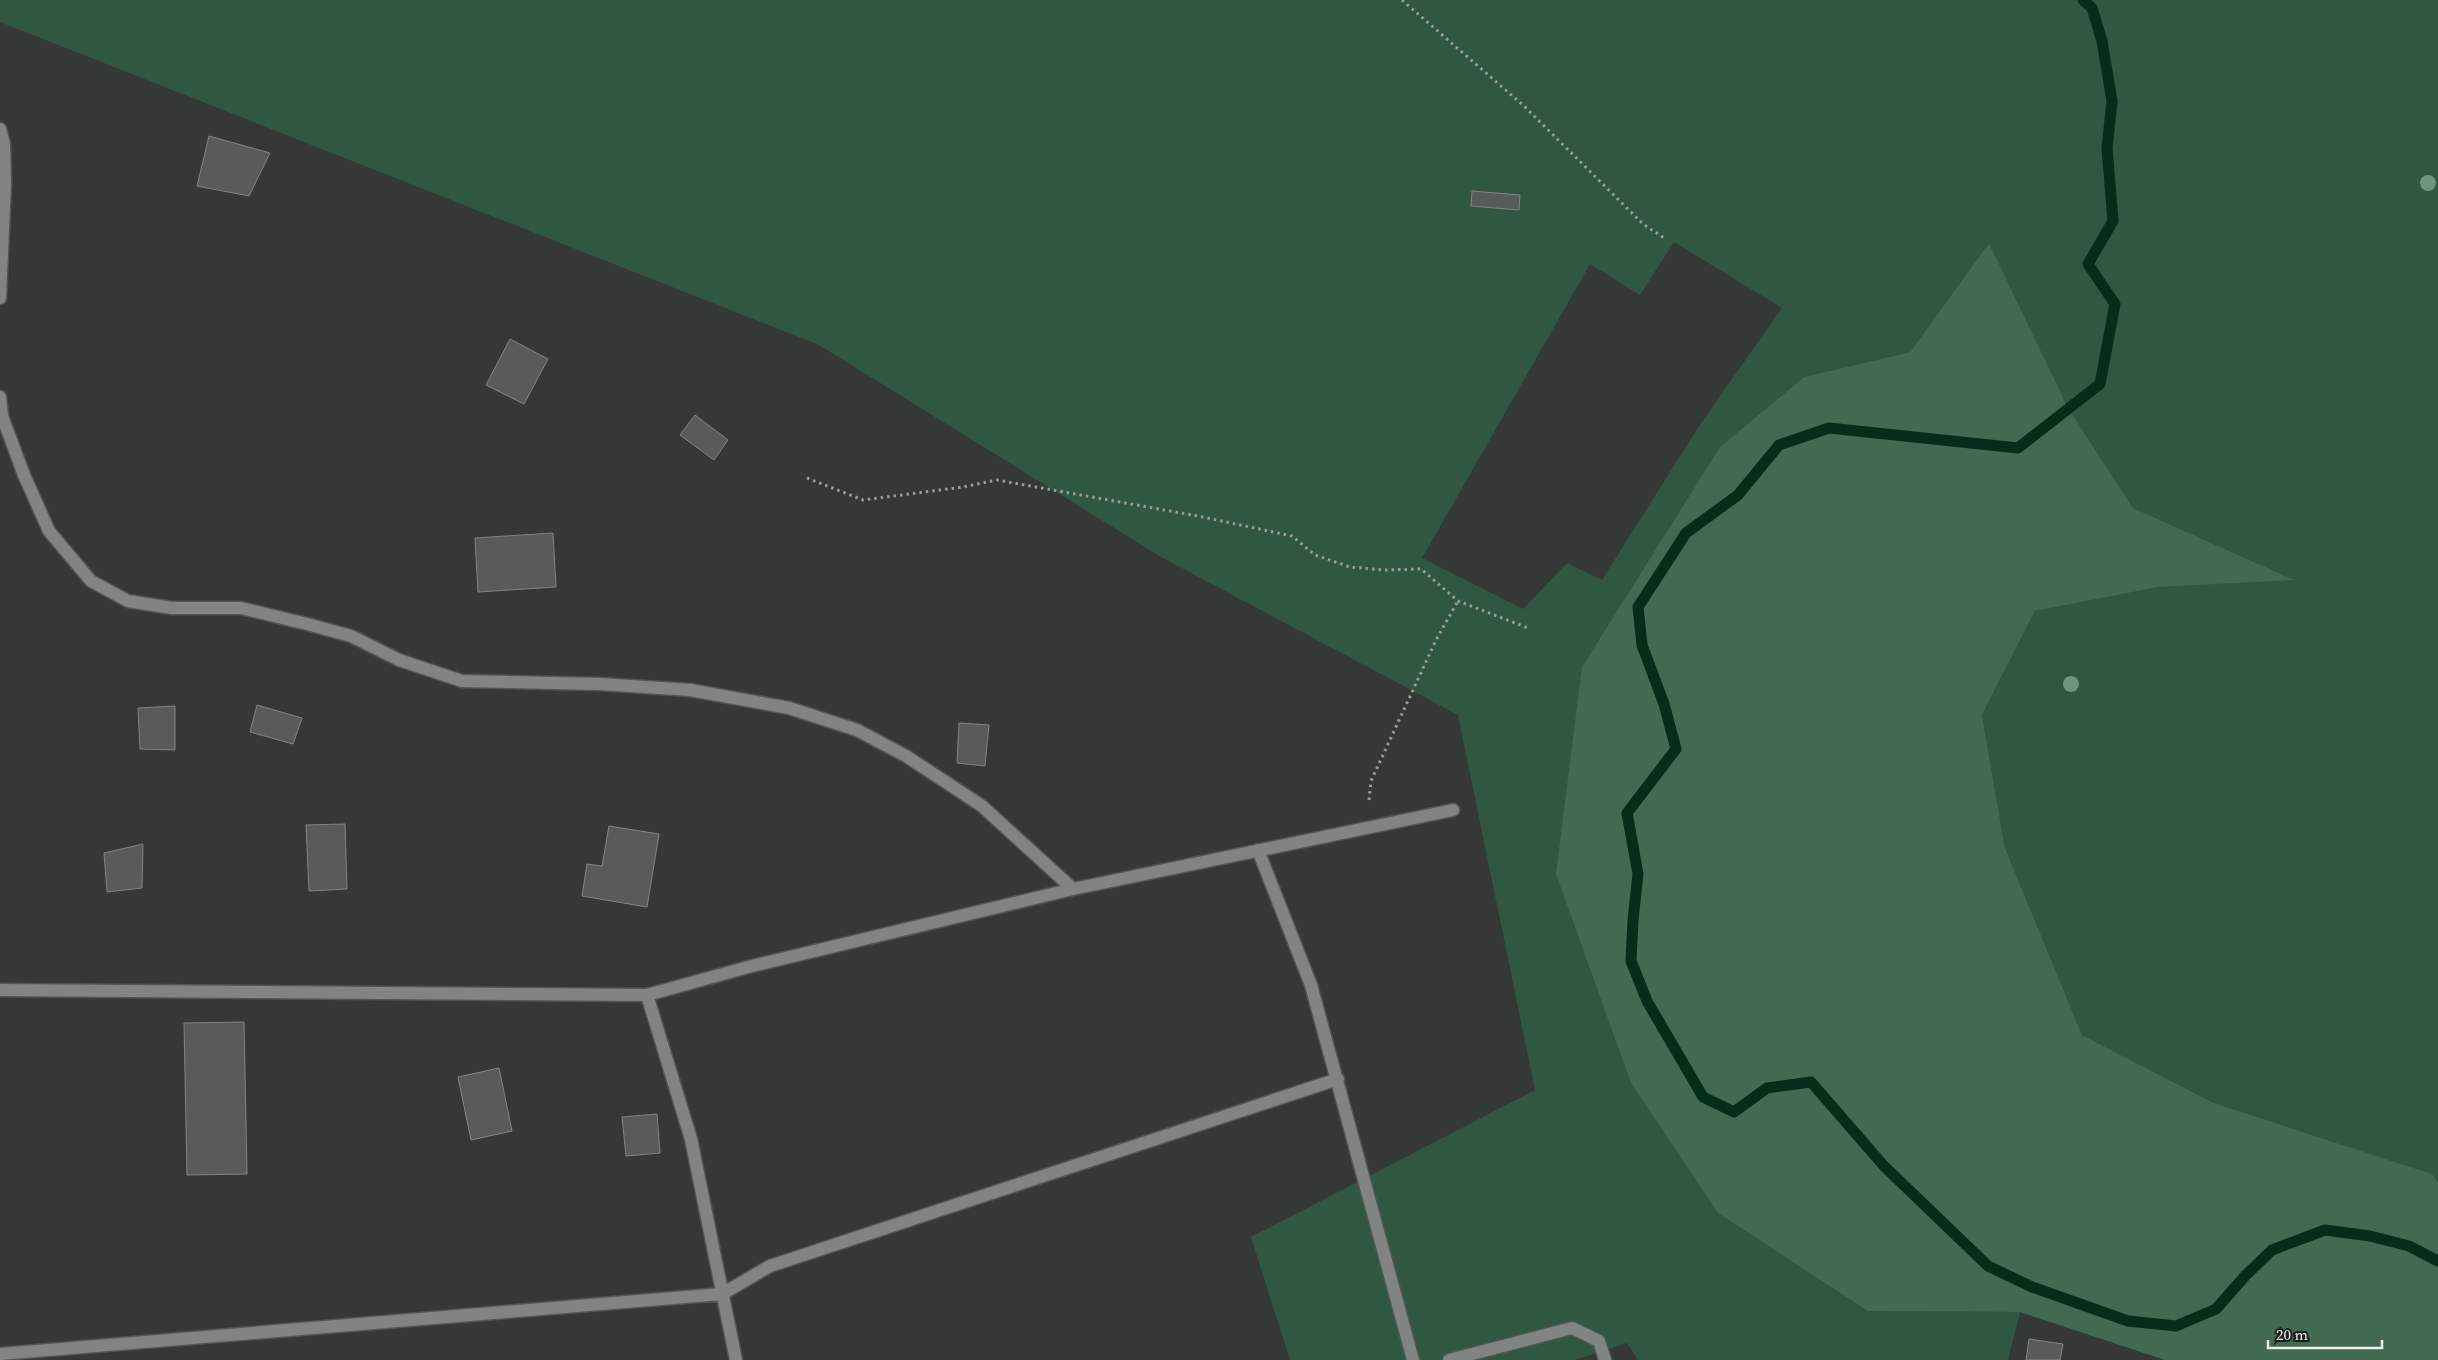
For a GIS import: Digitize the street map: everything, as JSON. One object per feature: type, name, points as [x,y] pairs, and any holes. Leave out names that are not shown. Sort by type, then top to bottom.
[{"type":"street","points":[[0,130],[4,144],[5,183],[0,298]]},
{"type":"street","points":[[0,397],[2,416],[24,475],[49,531],[91,580],[128,601],[172,608],[241,608],[351,636],[399,660],[462,681],[600,684],[690,690],[789,708],[858,730],[906,756],[982,806],[1073,889]]},
{"type":"street","points":[[0,990],[647,995],[752,966],[1073,889],[1453,810]]},
{"type":"street","points":[[1258,850],[1311,985],[1413,1360]]},
{"type":"street","points":[[647,995],[692,1140],[736,1360]]},
{"type":"street","points":[[0,1354],[722,1294],[770,1266],[1338,1079]]},
{"type":"street","points":[[1449,1360],[1572,1328],[1599,1340],[1605,1360]]},
{"type":"path","points":[[1402,0],[1524,106],[1643,224],[1664,238]]},
{"type":"path","points":[[807,478],[863,500],[963,487],[997,480],[1198,516],[1292,536],[1315,555],[1350,567],[1384,570],[1421,569],[1458,601],[1528,628]]},
{"type":"path","points":[[1365,829],[1371,781],[1436,640],[1458,601]]},
{"type":"green space","points":[[0,0],[2438,0],[2438,1182],[2431,1174],[2214,1103],[2082,1035],[2005,848],[1982,715],[2035,611],[2159,587],[2293,579],[2133,508],[2068,409],[1989,243],[1910,352],[1804,377],[1868,1311],[2020,1312],[2008,1360],[1638,1360],[1627,1343],[1575,1360],[1290,1360],[1251,1237],[1535,1090],[1458,715],[1161,557],[819,345],[0,22]],"holes":[[[1674,242],[1782,308],[1699,426],[1602,580],[1567,563],[1523,609],[1422,558],[1590,264],[1640,295]]]},
{"type":"green space","points":[[1989,243],[2068,408],[2133,508],[2295,580],[2159,587],[2035,611],[1982,715],[2005,848],[2082,1035],[2214,1103],[2432,1174],[2438,1182],[2438,1360],[2165,1360],[2020,1312],[1868,1311],[1718,1213],[1631,1083],[1556,874],[1582,667],[1720,447],[1804,377],[1910,352]]},
{"type":"building","points":[[209,136],[270,153],[249,196],[197,186]]},
{"type":"building","points":[[1472,191],[1520,195],[1519,210],[1471,206]]},
{"type":"building","points":[[510,339],[548,359],[524,404],[486,385]]},
{"type":"building","points":[[695,415],[728,440],[714,460],[680,435]]},
{"type":"building","points":[[553,533],[556,587],[478,592],[475,538]]},
{"type":"building","points":[[257,705],[302,718],[293,744],[250,732]]},
{"type":"building","points":[[175,706],[175,750],[140,749],[138,708]]},
{"type":"building","points":[[959,723],[989,725],[985,766],[957,763]]},
{"type":"building","points":[[345,824],[347,889],[309,891],[306,825]]},
{"type":"building","points":[[609,826],[659,834],[647,907],[582,896],[587,864],[602,866]]},
{"type":"building","points":[[143,844],[142,888],[107,892],[104,853]]},
{"type":"building","points":[[244,1022],[247,1174],[187,1175],[184,1023]]},
{"type":"building","points":[[499,1068],[512,1131],[471,1140],[458,1077]]},
{"type":"building","points":[[657,1114],[660,1153],[626,1156],[622,1117]]},
{"type":"building","points":[[2029,1339],[2063,1344],[2060,1360],[2026,1360]]},
{"type":"waterway","points":[[2083,0],[2092,8],[2102,41],[2112,101],[2107,148],[2113,221],[2088,264],[2115,304],[2100,384],[2018,448],[1829,428],[1779,445],[1738,495],[1686,533],[1638,607],[1642,645],[1664,704],[1676,749],[1627,813],[1638,874],[1631,961],[1647,1001],[1703,1097],[1734,1112],[1767,1088],[1811,1082],[1884,1166],[1988,1266],[2032,1287],[2128,1321],[2176,1326],[2216,1309],[2245,1276],[2272,1250],[2325,1230],[2370,1236],[2409,1246],[2438,1261]]}]
